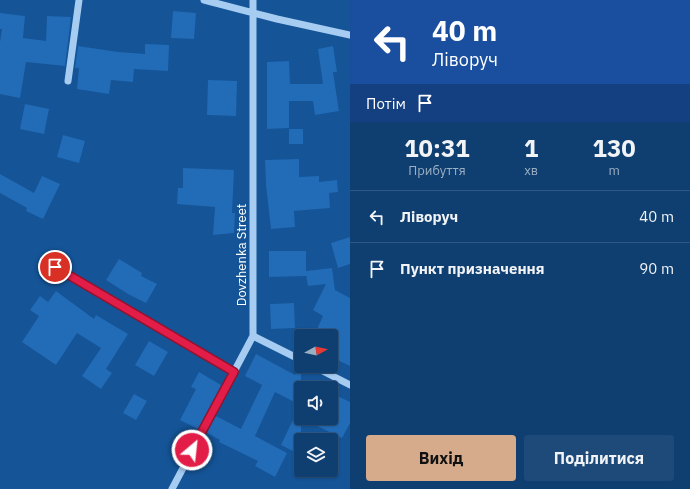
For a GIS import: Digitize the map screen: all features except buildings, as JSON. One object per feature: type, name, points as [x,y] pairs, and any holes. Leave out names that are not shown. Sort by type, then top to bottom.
[{"type":"street","points":[[68,81],[79,0]]},
{"type":"street","points":[[204,0],[350,35]]},
{"type":"street","name":"Dovzhenka Street","points":[[172,489],[253,336],[253,0]]},
{"type":"street","points":[[55,267],[234,372]]},
{"type":"street","points":[[253,336],[294,356]]},
{"type":"street","points":[[327,373],[350,385]]},
{"type":"route","points":[[55,267],[234,372],[192,450]]}]
